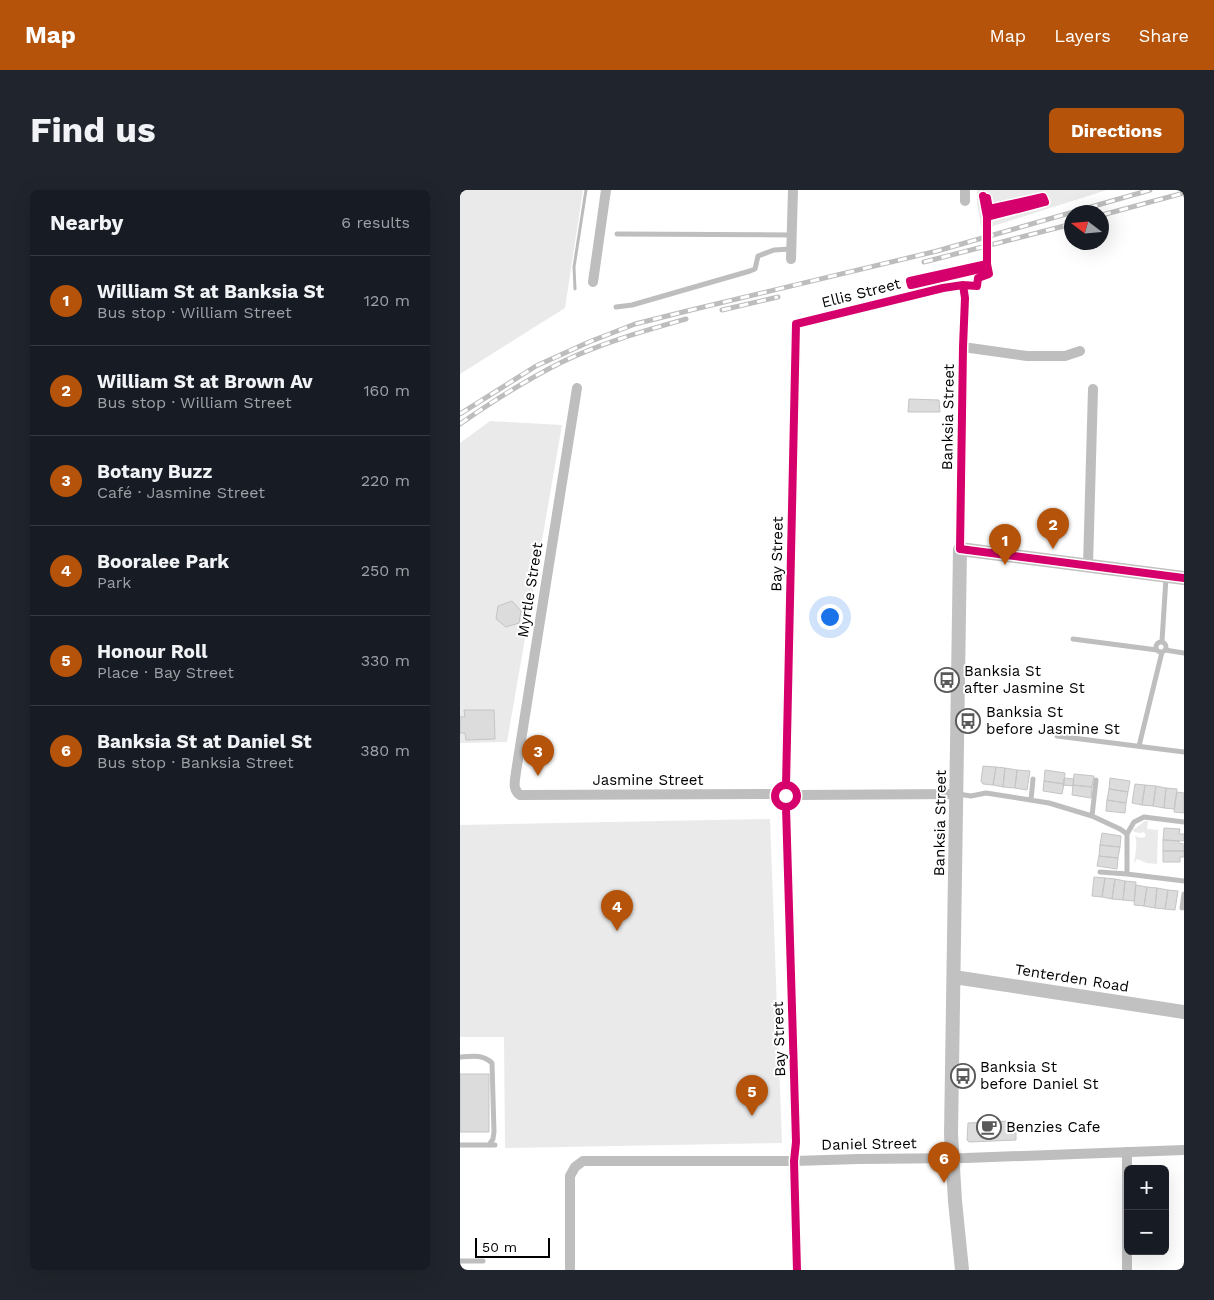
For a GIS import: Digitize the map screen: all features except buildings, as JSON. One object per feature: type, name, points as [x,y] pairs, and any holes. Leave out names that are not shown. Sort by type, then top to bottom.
[{"type":"street","points":[[593,282],[606,190]]},
{"type":"street","points":[[791,254],[793,190]]},
{"type":"street","name":"Ellis Street","points":[[796,324],[943,288],[963,285]]},
{"type":"street","name":"Banksia Street","points":[[962,1270],[952,1158],[962,347],[965,298],[963,285]]},
{"type":"street","name":"Bay Street","points":[[786,785],[796,324]]},
{"type":"street","points":[[962,347],[1027,356],[1065,356],[1080,350]]},
{"type":"street","name":"Myrtle Street","points":[[520,795],[514,788],[516,772],[577,388]]},
{"type":"street","points":[[1088,565],[1093,389]]},
{"type":"street","points":[[960,549],[1184,578]]},
{"type":"street","points":[[786,785],[794,788],[797,795],[794,803],[786,807],[777,802],[775,794],[778,788],[786,785]]},
{"type":"street","name":"Jasmine Street","points":[[520,795],[775,794]]},
{"type":"street","points":[[797,795],[957,794]]},
{"type":"street","name":"Bay Street","points":[[786,807],[796,1142],[794,1161],[797,1270]]},
{"type":"street","name":"Tenterden Road","points":[[954,977],[1184,1012]]},
{"type":"street","name":"Daniel Street","points":[[570,1270],[570,1176],[575,1167],[584,1161],[794,1161],[1184,1150]]},
{"type":"street","points":[[1127,1152],[1127,1270]]},
{"type":"lane","points":[[617,234],[792,235]]},
{"type":"lane","points":[[616,307],[632,305],[756,269],[758,256],[774,250],[791,254]]},
{"type":"lane","points":[[1139,746],[1161,651],[1167,646],[1162,641],[1167,575]]},
{"type":"lane","points":[[1073,639],[1184,653]]},
{"type":"lane","points":[[1057,736],[1184,752]]},
{"type":"lane","points":[[1031,800],[1033,779]]},
{"type":"lane","points":[[1092,816],[1096,780]]},
{"type":"lane","points":[[957,794],[971,796],[986,792],[1049,802],[1092,816],[1126,834]]},
{"type":"lane","points":[[1128,874],[1126,834],[1134,822],[1144,817],[1184,822]]},
{"type":"lane","points":[[1100,872],[1184,881]]},
{"type":"lane","points":[[1182,908],[1184,894]]},
{"type":"lane","points":[[460,1056],[482,1056],[492,1063],[494,1132],[492,1145],[460,1145]]},
{"type":"lane","points":[[460,1261],[484,1261]]},
{"type":"path","points":[[947,277],[984,268],[986,272],[976,275],[978,278],[989,274],[987,264],[987,217],[983,190]]},
{"type":"path","points":[[983,196],[986,194],[989,209],[1043,197],[1045,202],[987,217]]},
{"type":"path","points":[[911,285],[910,281],[987,264]]},
{"type":"shaded area","points":[[460,190],[583,190],[565,308],[460,374]]},
{"type":"shaded area","points":[[977,190],[1107,190],[990,227],[981,227]]},
{"type":"shaded area","points":[[490,421],[562,425],[507,742],[460,743],[460,443]]},
{"type":"shaded area","points":[[770,819],[782,1143],[505,1148],[504,1037],[460,1037],[460,825]]},
{"type":"shaded area","points":[[1145,821],[1148,821],[1147,829],[1158,830],[1157,864],[1137,859],[1134,864],[1135,836],[1141,838],[1145,837],[1146,834],[1134,832],[1133,830]]},
{"type":"waterway","points":[[575,289],[574,267],[586,190]]},
{"type":"railway","points":[[460,414],[536,366],[635,324],[937,251],[1150,190]]},
{"type":"railway","points":[[1109,213],[1184,193]]},
{"type":"railway","points":[[924,262],[1064,226]]},
{"type":"railway","points":[[722,310],[778,297]]},
{"type":"railway","points":[[460,424],[510,391],[577,355],[607,343],[686,319]]},
{"type":"cycle path","points":[[786,785],[796,324],[943,288],[963,285],[977,286],[978,278],[989,274],[987,264],[987,217],[983,196]]},
{"type":"cycle path","points":[[987,198],[989,209],[1043,197],[1045,202],[987,217]]},
{"type":"cycle path","points":[[985,272],[984,268],[911,285],[910,281],[987,264]]},
{"type":"cycle path","points":[[963,285],[965,298],[960,549],[1184,578]]},
{"type":"cycle path","points":[[786,785],[794,788],[797,796],[794,804],[786,807],[778,804],[775,796],[778,788],[786,785]]},
{"type":"cycle path","points":[[786,807],[796,1142],[794,1161],[797,1270]]},
{"type":"place","name":"William St at Brown Av","points":[[1053,549]]},
{"type":"place","name":"William St at Banksia St","points":[[1005,565]]},
{"type":"place","name":"Banksia St after Jasmine St","points":[[947,680]]},
{"type":"place","name":"Banksia St before Jasmine St","points":[[968,721]]},
{"type":"place","name":"Botany Buzz","points":[[538,776]]},
{"type":"place","name":"Booralee Park","points":[[617,931]]},
{"type":"place","name":"Banksia St before Daniel St","points":[[963,1076]]},
{"type":"place","name":"Honour Roll","points":[[752,1116]]},
{"type":"place","name":"Benzies Cafe","points":[[989,1127]]},
{"type":"place","name":"Banksia St at Daniel St","points":[[944,1183]]}]
